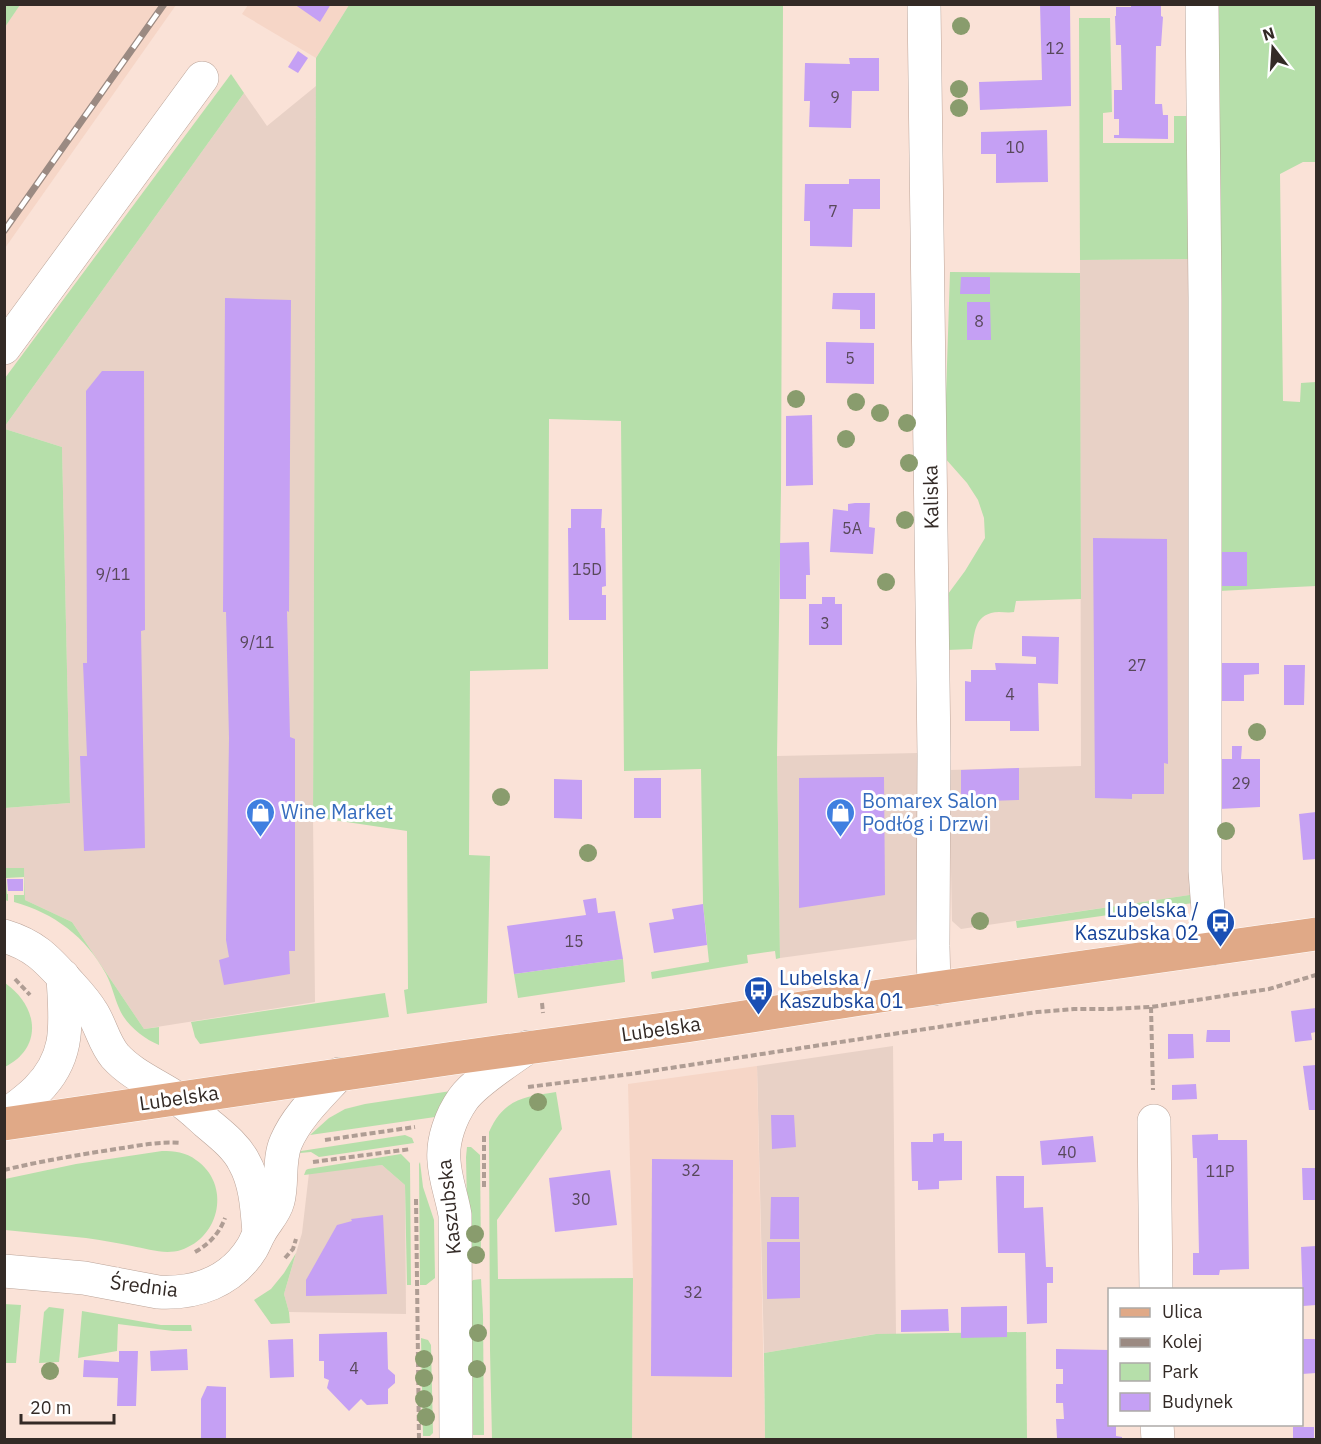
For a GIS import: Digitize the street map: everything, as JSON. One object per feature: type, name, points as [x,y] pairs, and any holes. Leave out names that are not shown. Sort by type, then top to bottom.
[{"type":"main road","name":"Lubelska","points":[[4,1124],[1317,934]]},
{"type":"street","name":"Kaliska","points":[[924,4],[934,755],[934,989]]},
{"type":"street","points":[[1202,4],[1205,298],[1205,871],[1211,949]]},
{"type":"street","points":[[4,348],[202,78]]},
{"type":"street","points":[[4,936],[16,939],[38,952],[55,967],[82,997],[93,1013],[113,1054],[124,1065],[178,1098],[223,1136],[238,1153],[244,1162],[254,1190],[259,1233]]},
{"type":"street","points":[[4,1117],[36,1090],[52,1072],[62,1051],[65,1036],[63,976]]},
{"type":"street","name":"Kaszubska","points":[[456,1440],[455,1215],[445,1169],[444,1148],[451,1122],[463,1098],[528,1047]]},
{"type":"street","name":"Średnia","points":[[4,1271],[84,1278],[172,1293],[215,1283],[237,1267],[272,1215],[281,1187],[284,1146],[290,1133],[304,1113],[339,1074]]},
{"type":"street","points":[[1154,1120],[1156,1288]]},
{"type":"path","points":[[553,1085],[1029,1013],[1151,1007],[1269,989],[1317,975]]},
{"type":"path","points":[[1151,1007],[1154,1120]]},
{"type":"path","points":[[316,1141],[451,1122]]},
{"type":"path","points":[[4,1170],[53,1159],[160,1142],[181,1142],[190,1146]]},
{"type":"path","points":[[311,1162],[421,1147]]},
{"type":"path","points":[[411,1149],[413,1156]]},
{"type":"path","points":[[416,1198],[419,1440]]},
{"type":"path","points":[[191,1254],[216,1235],[226,1214]]},
{"type":"shaded area","points":[[20,5],[176,5],[5,248],[5,27]]},
{"type":"shaded area","points":[[248,5],[349,5],[316,58],[242,14]]},
{"type":"shaded area","points":[[316,86],[313,817],[315,1002],[144,1029],[72,922],[25,900],[24,869],[5,868],[5,808],[70,803],[62,447],[5,429],[5,426],[244,93],[267,126]]},
{"type":"shaded area","points":[[1195,259],[1196,894],[961,929],[952,921],[949,770],[1081,766],[1080,260]]},
{"type":"shaded area","points":[[918,753],[919,939],[780,958],[777,756]]},
{"type":"shaded area","points":[[893,1046],[896,1334],[875,1334],[764,1353],[757,1066]]},
{"type":"shaded area","points":[[757,1066],[765,1439],[632,1439],[633,1278],[628,1084]]},
{"type":"shaded area","points":[[382,1165],[405,1185],[406,1314],[289,1312],[284,1294],[302,1233],[309,1173]]},
{"type":"green space","points":[[4,5],[20,5],[5,27]]},
{"type":"green space","points":[[349,5],[783,5],[781,489],[777,756],[780,958],[776,959],[775,951],[747,955],[748,963],[652,979],[651,972],[709,962],[703,904],[701,769],[624,771],[621,421],[549,419],[548,669],[470,671],[469,855],[490,856],[487,1003],[407,1014],[404,990],[408,989],[407,831],[313,817],[316,58]]},
{"type":"green space","points":[[1212,5],[1316,5],[1316,162],[1303,162],[1280,174],[1283,401],[1300,402],[1301,383],[1316,382],[1316,586],[1219,591]]},
{"type":"green space","points":[[1079,18],[1110,18],[1112,112],[1103,113],[1103,143],[1174,143],[1174,116],[1193,116],[1195,259],[1080,260]]},
{"type":"green space","points":[[231,74],[244,93],[5,426],[5,378]]},
{"type":"green space","points":[[950,272],[1080,273],[1081,599],[1016,601],[1014,612],[991,613],[981,619],[976,629],[972,649],[947,650],[948,594],[985,538],[984,518],[978,500],[967,483],[944,457]]},
{"type":"green space","points":[[5,429],[62,447],[70,803],[5,808]]},
{"type":"green space","points":[[5,868],[24,868],[25,900],[72,922],[144,1029],[159,1027],[159,1045],[141,1035],[126,1020],[106,974],[79,938],[55,920],[14,902],[14,895],[24,895],[24,877],[6,878],[8,901],[5,900]]},
{"type":"green space","points":[[1196,894],[1193,903],[1017,928],[1016,921]]},
{"type":"green space","points":[[623,959],[625,982],[518,998],[514,974]]},
{"type":"green space","points":[[5,983],[24,1003],[30,1014],[32,1026],[31,1038],[26,1049],[18,1059],[5,1067]]},
{"type":"green space","points":[[385,993],[389,1017],[200,1044],[195,1037],[191,1022]]},
{"type":"green space","points":[[451,1091],[442,1116],[310,1135],[329,1118],[345,1109]]},
{"type":"green space","points":[[556,1092],[562,1129],[497,1220],[498,1279],[633,1278],[632,1439],[492,1439],[489,1132],[508,1106],[524,1098]]},
{"type":"green space","points":[[405,1135],[412,1138],[414,1143],[319,1157],[311,1152],[300,1153],[301,1151]]},
{"type":"green space","points":[[467,1147],[471,1147],[480,1155],[481,1258],[475,1258],[468,1252]]},
{"type":"green space","points":[[162,1151],[180,1152],[192,1157],[207,1170],[214,1182],[217,1209],[213,1222],[195,1243],[181,1250],[163,1252],[92,1239],[5,1230],[5,1179],[76,1164]]},
{"type":"green space","points":[[401,1154],[410,1163],[411,1285],[407,1285],[405,1185],[382,1165],[304,1175],[308,1169]]},
{"type":"green space","points":[[420,1162],[423,1187],[434,1220],[435,1278],[426,1285],[420,1285]]},
{"type":"green space","points":[[296,1253],[284,1294],[290,1323],[271,1324],[254,1300],[271,1289]]},
{"type":"green space","points":[[481,1279],[484,1435],[469,1435],[469,1284],[473,1280]]},
{"type":"green space","points":[[4,1304],[21,1305],[16,1363],[5,1363]]},
{"type":"green space","points":[[49,1307],[64,1309],[59,1362],[39,1363],[44,1312]]},
{"type":"green space","points":[[82,1311],[161,1325],[191,1325],[192,1331],[118,1324],[117,1351],[78,1358]]},
{"type":"green space","points":[[1026,1332],[1027,1439],[765,1439],[764,1353],[876,1334]]},
{"type":"green space","points":[[421,1338],[428,1340],[431,1345],[433,1433],[430,1436],[423,1436]]},
{"type":"building","points":[[294,4],[331,4],[320,22]]},
{"type":"building","points":[[1040,4],[1070,4],[1071,106],[980,110],[979,82],[1042,80]]},
{"type":"building","points":[[1131,4],[1161,4],[1161,16],[1163,17],[1161,46],[1156,46],[1155,104],[1162,104],[1163,115],[1168,115],[1168,139],[1114,138],[1114,135],[1119,135],[1119,119],[1114,119],[1114,90],[1122,90],[1121,45],[1116,45],[1116,7],[1131,7]]},
{"type":"building","points":[[298,51],[308,58],[298,73],[288,67]]},
{"type":"building","points":[[849,58],[879,58],[879,91],[852,91],[851,128],[809,127],[810,101],[804,101],[805,63],[850,64]]},
{"type":"building","points":[[1047,130],[1048,182],[996,183],[996,154],[981,154],[981,132]]},
{"type":"building","points":[[849,179],[880,179],[880,209],[853,209],[852,247],[810,246],[810,221],[804,221],[805,184],[849,184]]},
{"type":"building","points":[[961,277],[990,277],[990,294],[960,294]]},
{"type":"building","points":[[833,293],[875,293],[875,329],[860,329],[860,310],[832,309]]},
{"type":"building","points":[[225,298],[291,300],[289,612],[287,611],[290,737],[295,739],[295,951],[289,951],[290,974],[224,985],[219,960],[229,957],[226,940],[229,738],[226,612],[223,612]]},
{"type":"building","points":[[967,302],[990,302],[991,340],[967,340]]},
{"type":"building","points":[[826,342],[874,343],[874,384],[826,383]]},
{"type":"building","points":[[102,371],[144,371],[145,630],[141,631],[145,848],[84,851],[80,756],[87,756],[83,663],[87,663],[86,391]]},
{"type":"building","points":[[812,415],[813,485],[786,486],[786,416]]},
{"type":"building","points":[[870,503],[869,527],[875,528],[873,554],[830,552],[833,509],[848,511],[848,504]]},
{"type":"building","points":[[571,509],[602,509],[601,528],[605,528],[606,586],[602,587],[602,595],[606,595],[606,620],[569,620],[568,528],[571,528]]},
{"type":"building","points":[[1093,538],[1167,539],[1168,764],[1164,763],[1164,794],[1132,794],[1132,799],[1095,798]]},
{"type":"building","points":[[809,542],[810,575],[806,575],[806,599],[780,599],[780,543]]},
{"type":"building","points":[[1219,552],[1247,552],[1247,586],[1220,586]]},
{"type":"building","points":[[822,597],[835,597],[835,604],[842,604],[842,645],[809,645],[809,604],[822,604]]},
{"type":"building","points":[[1022,636],[1059,637],[1058,684],[1038,683],[1039,731],[1010,731],[1010,721],[965,721],[965,681],[971,682],[971,670],[996,670],[995,663],[1036,664],[1036,657],[1022,656]]},
{"type":"building","points":[[1220,663],[1259,663],[1259,674],[1244,675],[1244,701],[1220,701]]},
{"type":"building","points":[[1284,665],[1305,665],[1304,705],[1284,705]]},
{"type":"building","points":[[1232,746],[1242,746],[1241,759],[1260,759],[1260,807],[1219,809],[1219,759],[1232,759]]},
{"type":"building","points":[[1019,768],[1019,800],[961,802],[961,770]]},
{"type":"building","name":"Bomarex Salon Podłóg i Drzwi","points":[[884,777],[885,895],[799,908],[799,778]]},
{"type":"building","points":[[634,778],[661,778],[661,818],[634,818]]},
{"type":"building","points":[[554,779],[582,780],[582,819],[554,818]]},
{"type":"building","points":[[1316,812],[1316,859],[1303,860],[1299,814]]},
{"type":"building","points":[[7,879],[23,879],[23,891],[8,891]]},
{"type":"building","points":[[596,898],[598,913],[615,911],[623,959],[514,974],[507,926],[586,915],[583,900]]},
{"type":"building","points":[[703,904],[707,945],[654,953],[649,923],[674,919],[672,909]]},
{"type":"building","points":[[1316,1008],[1316,1032],[1311,1033],[1312,1040],[1295,1042],[1291,1011]]},
{"type":"building","points":[[1207,1030],[1230,1030],[1230,1042],[1206,1042]]},
{"type":"building","points":[[1168,1034],[1193,1034],[1194,1058],[1168,1059]]},
{"type":"building","points":[[1316,1065],[1316,1110],[1309,1110],[1303,1066]]},
{"type":"building","points":[[1196,1084],[1197,1099],[1172,1100],[1172,1085]]},
{"type":"building","points":[[771,1115],[794,1115],[796,1147],[772,1149]]},
{"type":"building","points":[[944,1133],[944,1141],[962,1141],[962,1180],[939,1181],[939,1189],[918,1190],[918,1181],[912,1181],[911,1142],[933,1142],[933,1134]]},
{"type":"building","points":[[1218,1134],[1218,1140],[1247,1140],[1249,1269],[1220,1270],[1219,1275],[1193,1275],[1193,1253],[1199,1253],[1197,1158],[1193,1158],[1192,1135]]},
{"type":"building","points":[[1093,1136],[1096,1162],[1042,1165],[1040,1141]]},
{"type":"building","points":[[652,1159],[733,1160],[732,1377],[651,1376]]},
{"type":"building","points":[[1302,1168],[1316,1168],[1316,1200],[1303,1200]]},
{"type":"building","points":[[610,1170],[617,1225],[555,1232],[549,1178]]},
{"type":"building","points":[[996,1176],[1024,1176],[1024,1208],[1043,1207],[1046,1267],[1053,1267],[1053,1283],[1047,1283],[1047,1323],[1027,1324],[1025,1253],[998,1253]]},
{"type":"building","points":[[771,1197],[799,1197],[799,1239],[770,1239]]},
{"type":"building","points":[[383,1215],[387,1294],[306,1296],[306,1280],[337,1225],[352,1221],[351,1219]]},
{"type":"building","points":[[767,1242],[800,1242],[800,1298],[767,1299]]},
{"type":"building","points":[[1316,1246],[1316,1305],[1303,1306],[1301,1247]]},
{"type":"building","points":[[1007,1306],[1007,1337],[961,1338],[961,1307]]},
{"type":"building","points":[[948,1309],[949,1331],[901,1332],[901,1310]]},
{"type":"building","points":[[387,1332],[388,1369],[395,1375],[395,1383],[388,1389],[388,1404],[367,1405],[361,1399],[349,1411],[327,1388],[329,1380],[324,1378],[324,1361],[319,1361],[319,1334]]},
{"type":"building","points":[[293,1339],[294,1377],[270,1378],[268,1340]]},
{"type":"building","points":[[1303,1339],[1316,1339],[1316,1373],[1303,1374]]},
{"type":"building","points":[[187,1349],[188,1370],[151,1371],[150,1351]]},
{"type":"building","points":[[1056,1349],[1108,1350],[1108,1426],[1116,1426],[1116,1436],[1122,1437],[1122,1440],[1063,1440],[1063,1438],[1057,1438],[1056,1419],[1064,1419],[1063,1403],[1056,1403],[1056,1384],[1063,1384],[1063,1369],[1056,1369]]},
{"type":"building","points":[[119,1351],[138,1351],[136,1406],[117,1406],[118,1378],[83,1377],[84,1360],[119,1362]]},
{"type":"building","points":[[207,1386],[226,1387],[226,1440],[201,1440],[201,1399]]},
{"type":"building","points":[[1293,1427],[1314,1427],[1314,1440],[1293,1440]]},
{"type":"railway","points":[[4,231],[164,4]]},
{"type":"place","name":"Wine Market","points":[[260,838]]},
{"type":"place","name":"Bomarex Salon Podłóg i Drzwi","points":[[841,838]]},
{"type":"place","name":"Lubelska / Kaszubska 02","points":[[1220,948]]},
{"type":"place","name":"Lubelska / Kaszubska 01","points":[[758,1016]]}]
